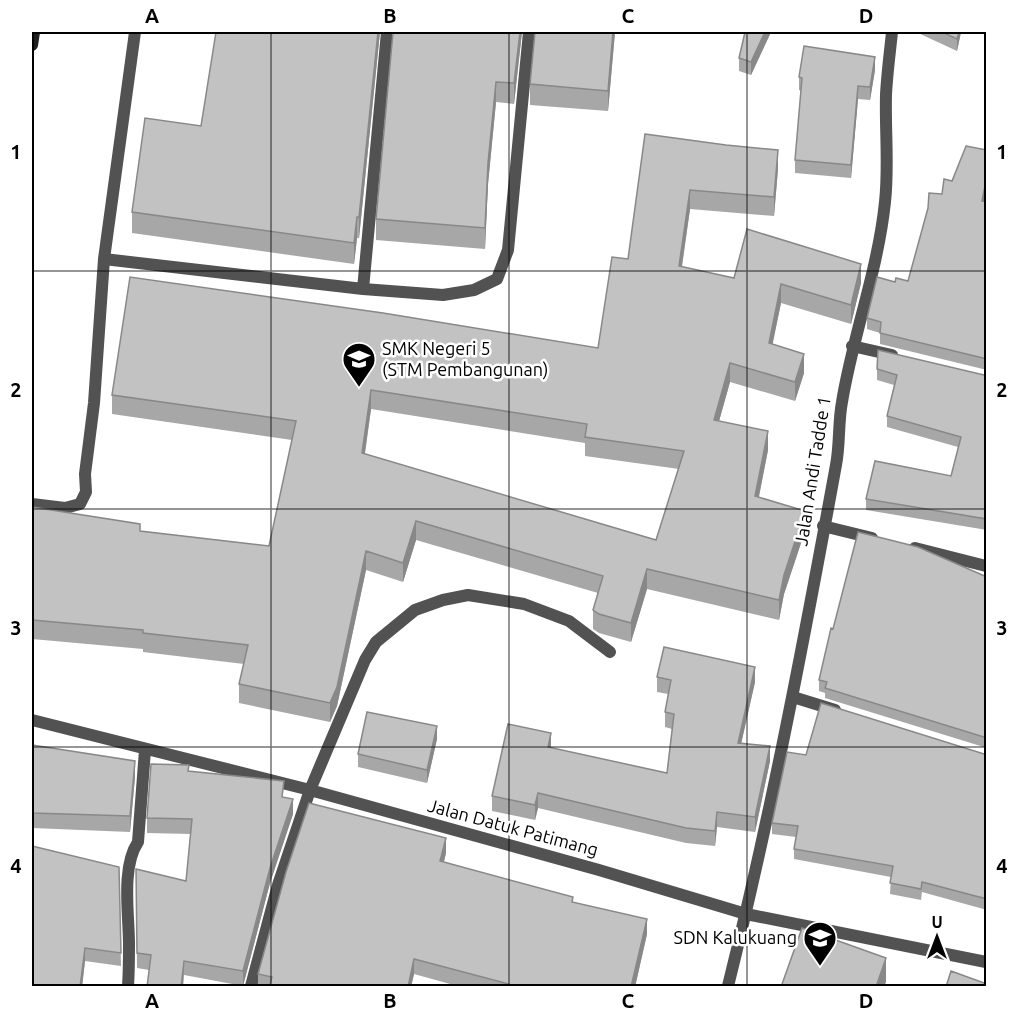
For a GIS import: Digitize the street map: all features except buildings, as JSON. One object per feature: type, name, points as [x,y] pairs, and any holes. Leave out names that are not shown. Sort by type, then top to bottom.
[{"type":"main road","points":[[32,45],[34,32]]},
{"type":"street","points":[[32,504],[65,508],[80,504],[86,492],[85,474],[94,403],[104,258],[135,32]]},
{"type":"street","points":[[363,289],[387,32]]},
{"type":"street","points":[[104,258],[363,289],[443,295],[474,290],[497,279],[508,250],[529,32]]},
{"type":"street","name":"Jalan Andi Tadde 1","points":[[728,987],[747,914],[793,697],[836,462],[841,404],[852,346],[878,250],[885,202],[886,94],[892,32]]},
{"type":"street","points":[[852,346],[908,359]]},
{"type":"street","points":[[823,526],[987,566]]},
{"type":"street","points":[[251,987],[278,885],[309,790],[376,642],[416,610],[443,600],[468,595],[524,604],[569,621],[610,652]]},
{"type":"street","points":[[793,697],[850,715]]},
{"type":"street","name":"Jalan Datuk Patimang","points":[[32,720],[309,790],[599,870],[747,914],[987,962]]},
{"type":"street","points":[[128,987],[129,871],[134,848],[138,842],[145,750]]},
{"type":"place","name":"SMK Negeri 5 (STM Pembangunan)","points":[[359,388]]},
{"type":"place","name":"SDN Kalukuang","points":[[820,967]]}]
